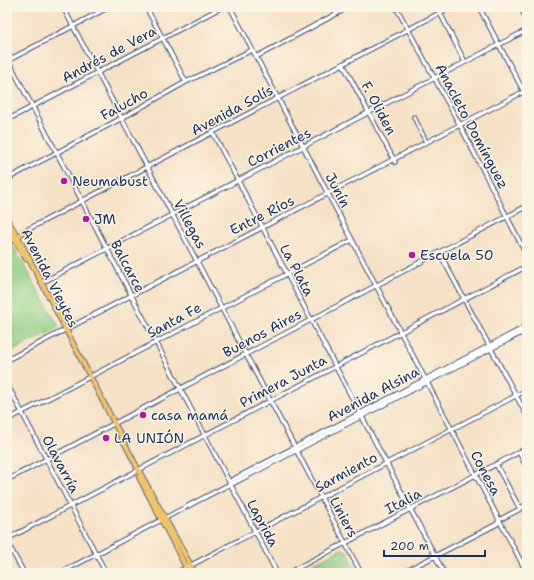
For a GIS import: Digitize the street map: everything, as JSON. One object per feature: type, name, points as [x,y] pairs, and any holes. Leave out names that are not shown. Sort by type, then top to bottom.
[{"type":"main road","name":"Avenida Vieytes","points":[[7,219],[137,470],[164,519]]},
{"type":"main road","name":"Avenida Solís","points":[[7,243],[23,232]]},
{"type":"main road","name":"Avenida Solís","points":[[7,239],[16,237]]},
{"type":"main road","name":"Avenida Vieytes","points":[[16,237],[64,330]]},
{"type":"main road","points":[[164,519],[195,573]]},
{"type":"main road","points":[[164,519],[189,573]]},
{"type":"street","name":"Villegas","points":[[64,7],[296,449]]},
{"type":"street","points":[[7,60],[109,7]]},
{"type":"street","points":[[146,7],[186,82]]},
{"type":"street","name":"Andrés de Vera","points":[[7,120],[222,7]]},
{"type":"street","name":"Junín","points":[[230,7],[426,381]]},
{"type":"street","points":[[256,56],[349,7]]},
{"type":"street","name":"Anacleto Domínguez","points":[[396,7],[527,256]]},
{"type":"street","name":"Avenida Solís","points":[[23,232],[452,7]]},
{"type":"street","points":[[479,7],[525,91]]},
{"type":"street","points":[[520,7],[527,20]]},
{"type":"street","points":[[440,13],[465,62]]},
{"type":"street","name":"Corrientes","points":[[41,283],[527,30]]},
{"type":"street","name":"Falucho","points":[[7,179],[186,82],[252,50]]},
{"type":"street","name":"Balcarce","points":[[7,60],[230,484]]},
{"type":"street","name":"F. Oliden","points":[[343,64],[394,161]]},
{"type":"street","name":"Entre Ríos","points":[[7,360],[262,227],[394,161],[426,142],[525,91]]},
{"type":"street","points":[[414,117],[426,142]]},
{"type":"street","name":"La Plata","points":[[213,133],[444,573]]},
{"type":"street","name":"Buenos Aires","points":[[7,480],[527,206]]},
{"type":"street","name":"Santa Fe","points":[[7,420],[352,240]]},
{"type":"street","points":[[439,252],[527,416]]},
{"type":"street","name":"Primera Junta","points":[[7,540],[137,470],[527,266]]},
{"type":"street","name":"Avenida Alsina","points":[[60,573],[230,484],[234,484],[296,449],[527,326]]},
{"type":"street","name":"Avenida Alsina","points":[[490,347],[527,330]]},
{"type":"street","name":"Conesa","points":[[426,381],[526,568],[527,573]]},
{"type":"street","name":"Olavarría","points":[[7,384],[106,573]]},
{"type":"street","name":"Sarmiento","points":[[176,573],[527,390]]},
{"type":"street","name":"Italia","points":[[288,573],[527,448]]},
{"type":"street","name":"Liniers","points":[[296,449],[361,573]]},
{"type":"street","points":[[519,452],[527,468]]},
{"type":"street","points":[[496,464],[520,509]]},
{"type":"street","name":"Laprida","points":[[230,484],[277,573]]},
{"type":"street","points":[[402,573],[497,524],[499,520],[520,509],[527,503]]},
{"type":"street","points":[[7,540],[24,573]]},
{"type":"street","points":[[516,573],[526,568]]},
{"type":"green space","points":[[12,244],[59,327],[7,354],[7,246]]},
{"type":"green space","points":[[341,549],[347,551],[359,573],[294,573]]},
{"type":"place","name":"Neumabust","points":[[64,181]]},
{"type":"place","name":"JM","points":[[86,219]]},
{"type":"place","name":"Escuela 50","points":[[412,255]]},
{"type":"place","name":"casa mamá","points":[[143,415]]},
{"type":"place","name":"LA UNIÓN","points":[[106,438]]}]
